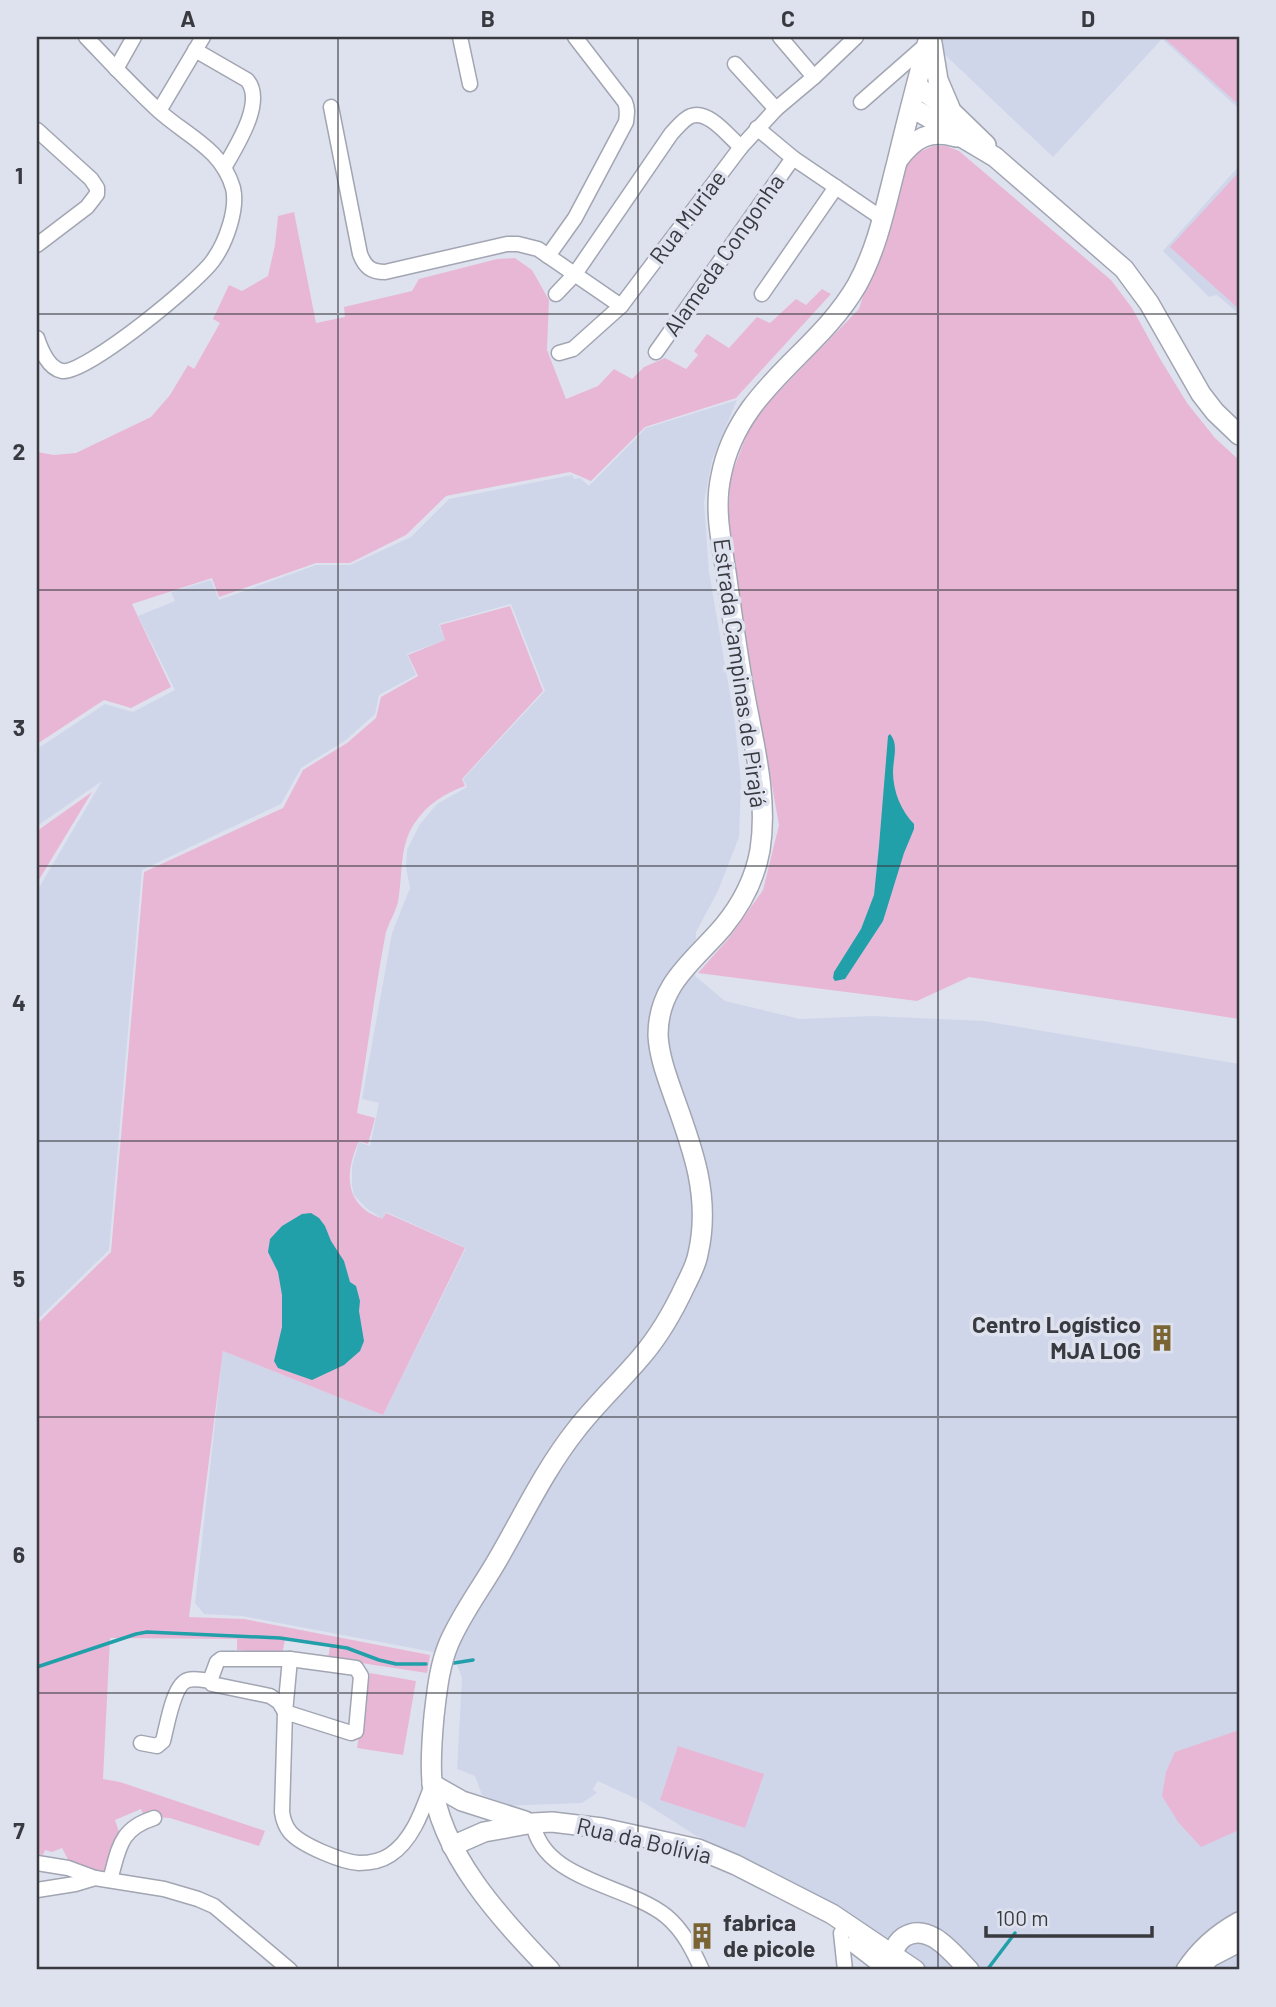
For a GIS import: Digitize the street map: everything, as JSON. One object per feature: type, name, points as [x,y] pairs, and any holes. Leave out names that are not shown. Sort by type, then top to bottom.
[{"type":"main road","name":"Estrada Campinas de Pirajá","points":[[550,1970],[492,1906],[444,1830],[432,1784],[432,1738],[441,1668],[452,1637],[464,1615],[555,1461],[576,1430],[645,1353],[667,1321],[695,1265],[703,1230],[701,1182],[662,1060],[658,1041],[659,1020],[663,1003],[679,975],[743,899],[757,864],[762,826],[757,762],[741,678],[720,535],[718,495],[721,475],[732,441],[748,410],[772,381],[826,327],[848,299],[866,267],[883,219],[929,39]]},
{"type":"main road","points":[[929,39],[937,73],[952,112]]},
{"type":"main road","points":[[917,86],[952,112],[995,157]]},
{"type":"main road","points":[[911,107],[995,157],[1124,269],[1149,303],[1201,394],[1214,412],[1239,435]]},
{"type":"main road","points":[[897,163],[903,153],[920,139],[936,133],[966,141]]},
{"type":"main road","name":"Rua da Bolívia","points":[[432,1784],[462,1801],[533,1823]]},
{"type":"main road","name":"Rua da Bolívia","points":[[452,1846],[484,1832],[533,1823],[569,1823],[698,1849],[736,1865],[832,1914],[871,1955]]},
{"type":"main road","name":"Rua da Bolívia","points":[[788,1893],[871,1955],[893,1965],[915,1970]]},
{"type":"main road","points":[[1186,1970],[1195,1956],[1212,1939],[1239,1922]]},
{"type":"main road","points":[[893,1965],[895,1947],[908,1934],[916,1932],[933,1936],[969,1970]]},
{"type":"main road","points":[[1198,1970],[1210,1957],[1239,1942]]},
{"type":"street","points":[[37,338],[43,353],[54,367],[61,371],[77,368],[172,302],[198,279],[224,244],[230,223],[234,197],[232,188],[224,168],[213,153],[159,111],[86,37]]},
{"type":"street","points":[[116,69],[134,37]]},
{"type":"street","points":[[460,37],[470,84]]},
{"type":"street","points":[[548,256],[575,218],[626,122],[628,108],[575,37]]},
{"type":"street","points":[[780,37],[814,77]]},
{"type":"street","name":"Rua Muriae","points":[[559,353],[573,349],[621,306],[757,128],[814,77],[852,38]]},
{"type":"street","points":[[861,102],[929,39]]},
{"type":"street","points":[[159,111],[199,43],[247,80],[252,87],[252,108],[244,133],[224,168]]},
{"type":"street","points":[[735,64],[776,109]]},
{"type":"street","points":[[331,107],[360,254],[370,269],[385,272],[507,244],[518,244],[548,256],[621,306]]},
{"type":"street","points":[[556,294],[575,274],[671,134],[687,118],[698,114],[708,117],[741,147]]},
{"type":"street","points":[[757,128],[793,158],[883,219]]},
{"type":"street","points":[[37,130],[92,179],[97,188],[97,194],[87,207],[37,246]]},
{"type":"street","name":"Alameda Congonha","points":[[656,352],[793,158]]},
{"type":"street","points":[[762,294],[836,187]]},
{"type":"street","points":[[141,1743],[157,1746],[163,1741],[177,1689],[188,1679],[211,1681],[212,1684],[270,1696],[279,1702],[285,1712],[351,1733],[356,1731],[361,1676],[359,1670],[350,1666],[290,1659],[221,1659],[217,1662],[211,1681]]},
{"type":"street","points":[[290,1659],[285,1712],[283,1817],[291,1833],[316,1848],[347,1861],[359,1863],[380,1860],[388,1857],[405,1841],[432,1784]]},
{"type":"street","points":[[103,1879],[117,1849],[130,1830],[153,1818]]},
{"type":"street","points":[[533,1823],[537,1838],[560,1865],[644,1902],[671,1920],[687,1940],[702,1970]]},
{"type":"street","points":[[37,1863],[68,1868],[103,1879],[164,1889],[198,1899],[214,1906],[290,1970]]},
{"type":"street","points":[[37,1890],[103,1879]]},
{"type":"street","points":[[841,1933],[845,1970]]},
{"type":"shaded area","points":[[940,37],[1239,37],[1239,109],[1162,39],[1053,157],[941,51],[938,42]]},
{"type":"shaded area","points":[[1163,37],[1239,37],[1239,105]]},
{"type":"shaded area","points":[[933,146],[946,146],[959,151],[1111,280],[1132,308],[1187,403],[1215,438],[1239,460],[1239,1019],[969,977],[917,1001],[698,973],[729,938],[763,890],[779,825],[728,538],[730,479],[753,418],[859,309],[905,165],[913,155]]},
{"type":"shaded area","points":[[1239,166],[1239,314],[1217,295],[1209,297],[1163,251]]},
{"type":"shaded area","points":[[1239,172],[1239,309],[1170,247]]},
{"type":"shaded area","points":[[294,212],[316,323],[345,317],[344,307],[412,291],[419,279],[497,259],[515,258],[532,270],[549,300],[547,350],[566,399],[598,386],[614,369],[632,379],[644,367],[665,358],[686,369],[698,355],[694,351],[707,334],[729,348],[757,317],[770,323],[796,299],[806,305],[822,289],[831,294],[736,398],[645,427],[591,481],[570,472],[446,496],[406,535],[350,563],[316,563],[219,597],[212,578],[132,604],[171,687],[131,708],[104,700],[37,744],[37,452],[54,455],[76,453],[151,417],[170,395],[188,365],[194,369],[220,323],[213,319],[229,285],[242,291],[268,276],[278,216]]},
{"type":"shaded area","points":[[737,400],[712,460],[704,502],[709,572],[735,723],[741,784],[739,837],[718,891],[696,932],[695,976],[725,1001],[800,1019],[872,1016],[984,1021],[1239,1064],[1239,1970],[913,1970],[847,1918],[765,1868],[695,1835],[643,1802],[598,1781],[593,1789],[597,1793],[582,1803],[499,1806],[495,1800],[482,1795],[475,1776],[457,1769],[462,1678],[454,1656],[242,1616],[204,1614],[195,1603],[223,1351],[383,1415],[466,1248],[386,1212],[382,1219],[366,1208],[354,1195],[352,1166],[359,1142],[370,1146],[379,1103],[362,1099],[392,933],[410,888],[406,867],[407,850],[420,824],[437,804],[467,787],[463,779],[545,691],[511,604],[439,624],[445,640],[407,654],[416,675],[379,695],[375,714],[346,740],[301,768],[281,804],[142,870],[109,1250],[37,1320],[37,891],[102,781],[37,826],[37,749],[105,704],[133,712],[175,690],[138,616],[175,601],[171,592],[211,580],[219,600],[316,565],[350,565],[411,537],[449,499],[572,475],[574,479],[580,478],[589,486],[646,428]]},
{"type":"shaded area","points":[[510,606],[543,691],[462,779],[465,786],[430,805],[409,833],[398,902],[385,937],[357,1113],[375,1118],[368,1144],[359,1141],[350,1176],[353,1193],[367,1211],[382,1219],[386,1213],[465,1248],[383,1415],[223,1351],[189,1617],[244,1619],[430,1655],[427,1673],[328,1658],[330,1646],[285,1640],[282,1654],[237,1650],[237,1639],[110,1638],[103,1779],[120,1782],[265,1831],[259,1846],[170,1818],[156,1817],[146,1821],[141,1809],[115,1820],[120,1835],[110,1872],[100,1876],[72,1867],[62,1848],[52,1852],[45,1850],[43,1855],[37,1854],[37,1324],[111,1252],[144,872],[283,808],[303,770],[347,743],[376,718],[381,697],[418,676],[408,655],[445,640],[440,625]]},
{"type":"shaded area","points":[[92,792],[37,883],[37,831]]},
{"type":"shaded area","points":[[370,1673],[416,1681],[403,1755],[357,1748]]},
{"type":"shaded area","points":[[1239,1730],[1239,1830],[1201,1847],[1178,1822],[1162,1796],[1166,1772],[1175,1752]]},
{"type":"shaded area","points":[[678,1746],[764,1774],[745,1828],[660,1800]]},
{"type":"water","points":[[890,734],[895,747],[893,779],[896,793],[905,813],[914,824],[914,829],[883,921],[845,979],[835,981],[834,972],[861,929],[874,895]]},
{"type":"water","points":[[311,1213],[325,1226],[344,1261],[350,1282],[356,1286],[364,1341],[360,1351],[344,1365],[312,1380],[278,1368],[274,1361],[282,1327],[282,1295],[278,1272],[268,1252],[270,1239],[282,1226],[302,1214]]},
{"type":"waterway","points":[[37,1667],[147,1632],[280,1638],[347,1648],[396,1664],[426,1664]]},
{"type":"waterway","points":[[454,1663],[473,1660]]},
{"type":"waterway","points":[[987,1970],[1015,1933]]},
{"type":"place","name":"Centro Logístico MJA LOG","points":[[1162,1338]]},
{"type":"place","name":"fabrica de picole","points":[[702,1936]]}]
